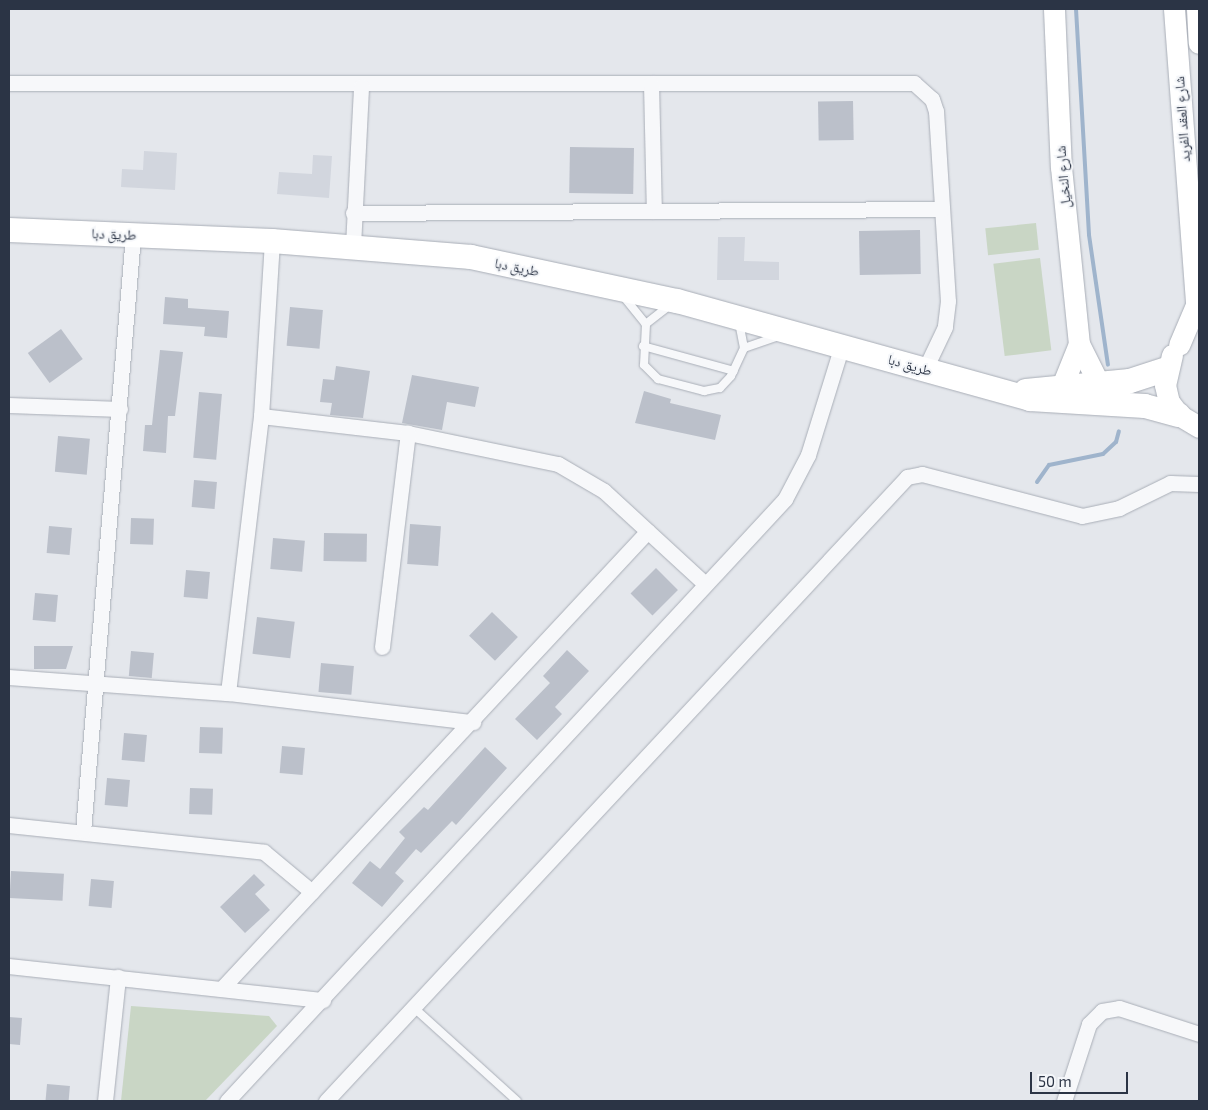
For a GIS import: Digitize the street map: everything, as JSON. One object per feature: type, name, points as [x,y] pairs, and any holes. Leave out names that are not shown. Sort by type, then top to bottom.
[{"type":"main road","name":"شارع النخيل","points":[[1054,9],[1061,167],[1079,344],[1099,384]]},
{"type":"main road","name":"شارع العقد الفريد","points":[[1166,369],[1180,346],[1196,306],[1174,9]]},
{"type":"main road","points":[[1197,9],[1199,43]]},
{"type":"main road","name":"طريق دبا","points":[[9,230],[272,241],[353,246],[471,258],[677,301],[1011,392],[1062,395],[1145,406],[1189,421]]},
{"type":"main road","points":[[1180,346],[1199,334]]},
{"type":"main road","name":"شارع النخيل","points":[[1062,395],[1079,344]]},
{"type":"main road","points":[[1166,369],[1170,402],[1189,421]]},
{"type":"main road","name":"طريق دبا","points":[[1062,395],[1099,384],[1140,379],[1166,369]]},
{"type":"street","points":[[9,83],[361,86],[914,83],[932,99],[936,111],[948,313],[925,369]]},
{"type":"street","points":[[651,83],[654,211]]},
{"type":"street","points":[[353,246],[353,213],[361,86]]},
{"type":"street","points":[[353,213],[942,209]]},
{"type":"street","points":[[83,832],[98,685],[134,235]]},
{"type":"street","points":[[228,693],[261,416],[272,241]]},
{"type":"street","points":[[227,1101],[323,1000],[785,499],[797,478],[842,345]]},
{"type":"street","points":[[9,405],[120,409]]},
{"type":"street","points":[[261,416],[408,433],[558,464],[604,491],[705,584]]},
{"type":"street","points":[[382,647],[408,433]]},
{"type":"street","points":[[326,1101],[907,477],[922,474],[1082,516],[1119,508],[1170,483],[1199,484]]},
{"type":"street","points":[[223,987],[473,722],[648,531]]},
{"type":"street","points":[[9,677],[228,693],[473,722]]},
{"type":"street","points":[[9,824],[264,852],[312,892]]},
{"type":"street","points":[[9,966],[223,987],[323,1000]]},
{"type":"street","points":[[105,1101],[118,977]]},
{"type":"street","points":[[1064,1101],[1089,1024],[1102,1011],[1118,1008],[1199,1034]]},
{"type":"lane","points":[[609,286],[646,324]]},
{"type":"lane","points":[[677,301],[646,324],[643,346],[648,371],[676,384],[715,390],[734,371],[744,348],[742,328],[735,317]]},
{"type":"lane","points":[[744,348],[791,333]]},
{"type":"lane","points":[[643,346],[734,371]]},
{"type":"lane","points":[[413,1007],[517,1101]]},
{"type":"shaded area","points":[[144,151],[177,153],[175,190],[121,187],[122,169],[143,170]]},
{"type":"shaded area","points":[[313,155],[332,156],[329,198],[277,194],[279,172],[312,174]]},
{"type":"shaded area","points":[[718,237],[745,237],[744,261],[779,262],[779,280],[717,280]]},
{"type":"green space","points":[[1036,223],[1039,250],[988,255],[985,228]]},
{"type":"green space","points":[[1040,258],[1051,350],[1005,356],[993,264]]},
{"type":"green space","points":[[131,1006],[269,1016],[277,1026],[205,1101],[121,1101]]},
{"type":"building","points":[[853,101],[854,140],[819,141],[818,102]]},
{"type":"building","points":[[570,147],[634,148],[633,194],[569,193]]},
{"type":"building","points":[[920,230],[921,274],[860,275],[859,231]]},
{"type":"building","points":[[165,297],[188,299],[188,308],[229,311],[227,338],[204,336],[205,327],[163,324]]},
{"type":"building","points":[[290,307],[323,310],[319,349],[287,346]]},
{"type":"building","points":[[61,329],[83,359],[50,383],[28,353]]},
{"type":"building","points":[[160,350],[183,352],[175,416],[168,416],[166,453],[143,451],[145,425],[152,425]]},
{"type":"building","points":[[336,366],[370,371],[363,418],[330,415],[332,403],[320,402],[323,379],[334,380]]},
{"type":"building","points":[[412,375],[479,387],[475,407],[447,402],[442,430],[402,423]]},
{"type":"building","points":[[644,391],[671,399],[670,403],[721,415],[715,440],[635,423]]},
{"type":"building","points":[[199,392],[222,394],[216,460],[193,458]]},
{"type":"building","points":[[58,436],[90,439],[87,475],[55,472]]},
{"type":"building","points":[[194,480],[217,482],[215,509],[192,507]]},
{"type":"building","points":[[131,518],[154,519],[153,545],[130,544]]},
{"type":"building","points":[[410,524],[441,526],[438,566],[407,564]]},
{"type":"building","points":[[49,526],[72,528],[70,555],[47,553]]},
{"type":"building","points":[[324,533],[367,534],[367,562],[324,561]]},
{"type":"building","points":[[273,538],[305,541],[302,572],[270,569]]},
{"type":"building","points":[[656,568],[678,590],[652,615],[631,593]]},
{"type":"building","points":[[186,570],[210,572],[208,599],[184,597]]},
{"type":"building","points":[[35,593],[58,595],[56,622],[33,620]]},
{"type":"building","points":[[492,612],[518,637],[495,661],[469,636]]},
{"type":"building","points":[[257,617],[295,622],[290,658],[252,654]]},
{"type":"building","points":[[34,646],[73,646],[66,669],[34,669]]},
{"type":"building","points":[[567,650],[589,671],[555,707],[562,714],[537,740],[515,719],[550,683],[543,676]]},
{"type":"building","points":[[131,651],[154,653],[152,678],[129,676]]},
{"type":"building","points":[[321,663],[354,666],[351,695],[318,692]]},
{"type":"building","points":[[200,727],[223,728],[222,754],[199,753]]},
{"type":"building","points":[[124,733],[147,735],[145,762],[122,760]]},
{"type":"building","points":[[282,746],[305,748],[303,775],[280,773]]},
{"type":"building","points":[[485,747],[507,768],[456,825],[452,821],[421,853],[416,849],[395,873],[404,881],[382,907],[352,883],[370,861],[380,869],[405,838],[399,832],[424,807],[428,810]]},
{"type":"building","points":[[107,778],[130,780],[128,807],[105,805]]},
{"type":"building","points":[[190,788],[213,789],[212,815],[189,814]]},
{"type":"building","points":[[11,871],[64,874],[63,901],[10,898]]},
{"type":"building","points":[[254,874],[265,885],[255,894],[270,910],[245,933],[220,907]]},
{"type":"building","points":[[91,879],[114,881],[112,908],[89,906]]},
{"type":"building","points":[[9,1017],[22,1018],[20,1045],[9,1044]]},
{"type":"building","points":[[47,1084],[70,1086],[69,1101],[46,1101]]},
{"type":"waterway","points":[[1076,9],[1089,235],[1108,365]]},
{"type":"waterway","points":[[1037,482],[1049,465],[1103,454],[1116,442],[1119,431]]}]
